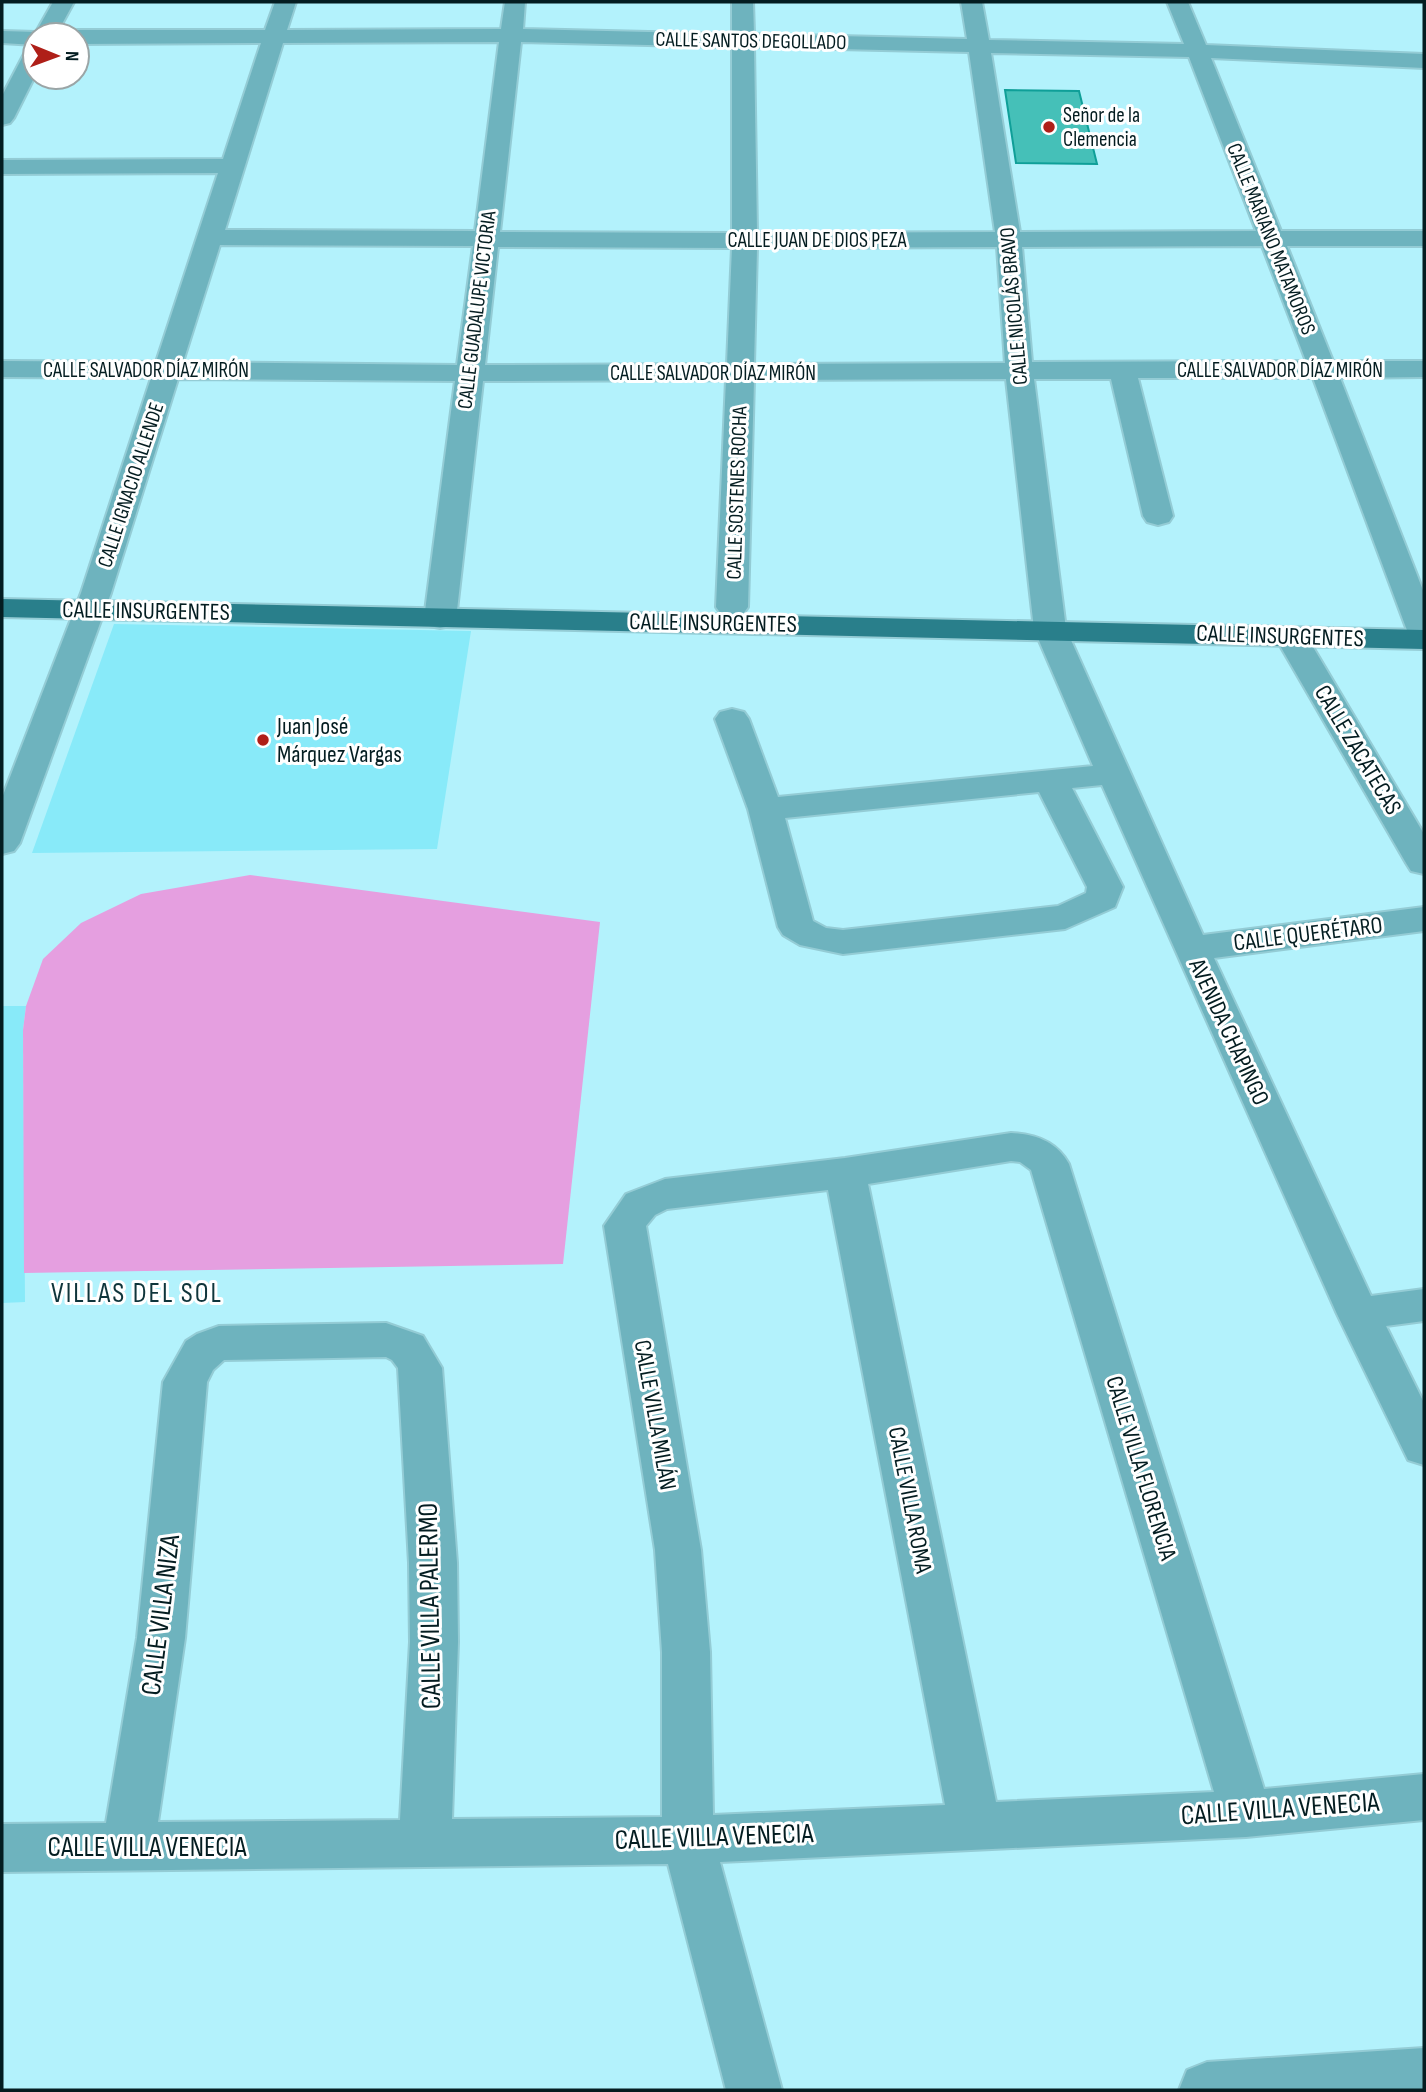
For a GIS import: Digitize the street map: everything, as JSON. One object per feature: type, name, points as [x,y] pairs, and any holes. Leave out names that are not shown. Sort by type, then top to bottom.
[{"type":"main road","name":"CALLE INSURGENTES","points":[[2,593],[92,602],[442,611],[1049,620],[1423,629]]},
{"type":"main road","name":"CALLE INSURGENTES","points":[[2,608],[92,602]]},
{"type":"main road","name":"CALLE INSURGENTES","points":[[442,611],[732,607],[1049,620],[1291,637],[1423,629]]},
{"type":"street","points":[[53,21],[63,2]]},
{"type":"street","name":"CALLE IGNACIO ALLENDE","points":[[2,843],[92,602],[169,369],[230,166],[285,2]]},
{"type":"street","name":"CALLE GUADALUPE VICTORIA","points":[[442,611],[515,2]]},
{"type":"street","name":"CALLE SOSTENES ROCHA","points":[[732,607],[745,241],[743,2]]},
{"type":"street","name":"CALLE NICOLÁS BRAVO","points":[[972,2],[981,46],[1009,239],[1019,370],[1049,620]]},
{"type":"street","name":"CALLE MARIANO MATAMOROS","points":[[1178,2],[1269,238],[1324,369],[1423,629]]},
{"type":"street","name":"CALLE SANTOS DEGOLLADO","points":[[91,37],[510,35],[1195,51],[1424,61]]},
{"type":"street","points":[[2,37],[21,37]]},
{"type":"street","points":[[2,118],[21,81]]},
{"type":"street","points":[[2,167],[230,166]]},
{"type":"street","name":"CALLE JUAN DE DIOS PEZA","points":[[210,237],[745,241],[1424,238]]},
{"type":"street","name":"CALLE SALVADOR DÍAZ MIRÓN","points":[[2,369],[470,373],[1424,369]]},
{"type":"street","points":[[1123,371],[1158,516]]},
{"type":"street","name":"AVENIDA CHAPINGO","points":[[1049,620],[1191,949],[1358,1314],[1424,1447]]},
{"type":"street","name":"CALLE ZACATECAS","points":[[1291,637],[1424,863]]},
{"type":"street","points":[[732,719],[765,809],[796,927],[808,936],[824,941],[843,942],[1065,917],[1102,899],[1105,887],[1051,781]]},
{"type":"street","points":[[765,809],[1114,774]]},
{"type":"street","name":"CALLE QUERÉTARO","points":[[1191,949],[1424,919]]},
{"type":"street","name":"CALLE VILLA MILÁN","points":[[754,2090],[688,1840],[686,1652],[677,1550],[625,1226],[633,1209],[645,1199],[665,1194],[845,1173],[1011,1147]]},
{"type":"street","name":"CALLE VILLA FLORENCIA","points":[[1011,1147],[1026,1147],[1039,1153],[1049,1164],[1246,1814]]},
{"type":"street","name":"CALLE VILLA ROMA","points":[[845,1173],[975,1826]]},
{"type":"street","points":[[1358,1314],[1424,1305]]},
{"type":"street","name":"CALLE VILLA PALERMO","points":[[185,1382],[196,1358],[206,1347],[219,1343],[386,1340],[403,1343],[412,1350],[420,1368],[433,1563],[434,1642],[425,1844]]},
{"type":"street","name":"CALLE VILLA NIZA","points":[[128,1848],[161,1638],[185,1382]]},
{"type":"street","name":"CALLE VILLA VENECIA","points":[[2,1847],[128,1848],[688,1840],[1246,1814],[1424,1797]]},
{"type":"street","points":[[1207,2090],[1276,2089],[1424,2075]]},
{"type":"shaded area","name":"Juan José Márquez Vargas","points":[[114,624],[471,631],[437,849],[32,853]]},
{"type":"shaded area","points":[[250,875],[600,922],[563,1264],[24,1273],[23,1030],[26,1006],[43,959],[81,923],[141,894]]},
{"type":"shaded area","points":[[2,1006],[26,1006],[23,1030],[25,1302],[2,1303]]},
{"type":"building","name":"Señor de la Clemencia","points":[[1005,90],[1079,91],[1097,164],[1016,163]]},
{"type":"place","name":"Señor de la Clemencia","points":[[1049,127]]},
{"type":"place","name":"Juan José Márquez Vargas","points":[[263,740]]},
{"type":"district","name":"VILLAS DEL SOL","points":[[137,1293]]}]
